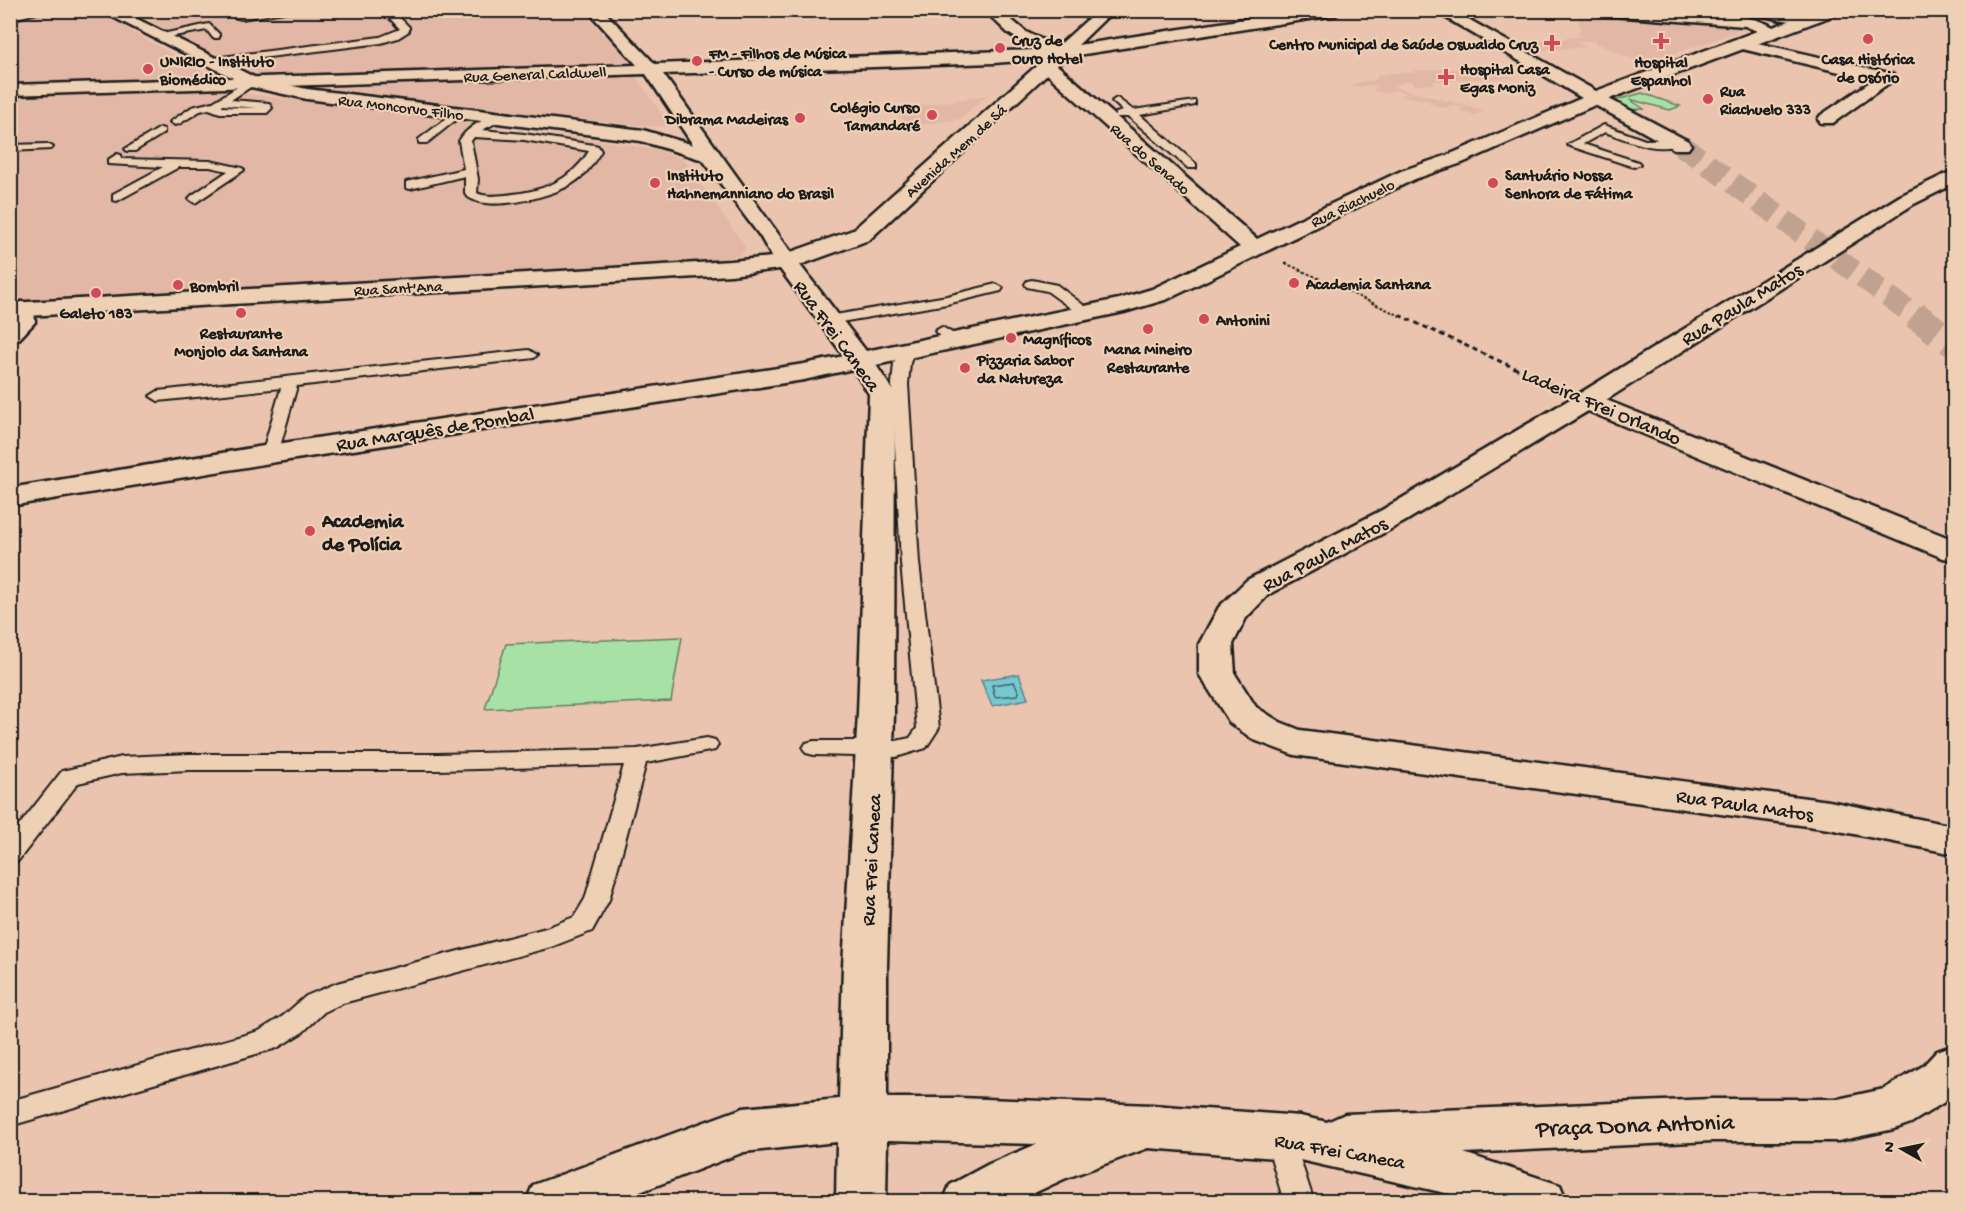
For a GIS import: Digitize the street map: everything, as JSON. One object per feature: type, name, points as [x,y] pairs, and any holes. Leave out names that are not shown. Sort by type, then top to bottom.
[{"type":"street","name":"Rua Moncorvo Filho","points":[[106,10],[251,82],[307,94],[643,136],[710,156]]},
{"type":"street","name":"Rua Frei Caneca","points":[[594,10],[651,69],[710,156],[770,235],[786,262],[861,360],[882,394],[875,750],[865,966],[863,1119],[959,1119],[1152,1127],[1290,1138],[1454,1172],[1542,1202]]},
{"type":"street","name":"Rua do Senado","points":[[991,10],[1024,39],[1054,59],[1105,118],[1255,249]]},
{"type":"street","name":"Avenida Mem de Sá","points":[[786,262],[861,235],[1107,10]]},
{"type":"street","name":"Rua General Caldwell","points":[[10,90],[994,58],[1054,59],[1336,10]]},
{"type":"street","points":[[1440,10],[1554,77],[1678,143]]},
{"type":"street","points":[[1599,10],[1747,22],[1766,29],[1762,36]]},
{"type":"street","name":"Rua Riachuelo","points":[[861,360],[907,351],[950,335],[1088,314],[1160,294],[1408,175],[1455,159],[1626,85],[1835,10]]},
{"type":"street","points":[[1733,20],[1755,17],[1758,15],[1757,11],[1781,16],[1818,17]]},
{"type":"street","points":[[1740,44],[1887,78],[1827,119]]},
{"type":"street","points":[[1408,175],[1436,156],[1545,100],[1561,88],[1561,84],[1554,77]]},
{"type":"street","name":"Rua Paula Matos","points":[[1954,176],[1907,200],[1586,401],[1393,516],[1258,588],[1231,614],[1216,644],[1217,674],[1243,715],[1267,731],[1294,742],[1829,815],[1954,840]]},
{"type":"street","name":"Rua Sant'Ana","points":[[16,310],[720,268],[786,262]]},
{"type":"street","points":[[10,334],[23,322],[16,310]]},
{"type":"street","name":"Rua Marquês de Pombal","points":[[10,497],[774,376],[861,360]]},
{"type":"street","name":"Ladeira Frei Orlando","points":[[1586,401],[1954,550]]},
{"type":"street","name":"Praça Dona Antonia","points":[[1290,1138],[1712,1120],[1838,1120],[1894,1108],[1940,1080],[1954,1065]]},
{"type":"street","points":[[551,1202],[743,1130],[804,1122],[863,1119],[861,1202]]},
{"type":"street","points":[[968,1202],[994,1185],[1047,1161],[1152,1127]]},
{"type":"lane","points":[[10,16],[44,10]]},
{"type":"lane","points":[[158,36],[219,25],[251,16],[292,10]]},
{"type":"lane","points":[[207,62],[381,40],[403,33],[406,29],[386,10]]},
{"type":"lane","points":[[236,11],[236,15],[251,16]]},
{"type":"lane","points":[[216,36],[219,25]]},
{"type":"lane","points":[[175,122],[206,105],[237,94],[251,82]]},
{"type":"lane","points":[[1117,101],[1129,114],[1192,166]]},
{"type":"lane","points":[[1105,118],[1191,103]]},
{"type":"lane","points":[[423,141],[458,113]]},
{"type":"lane","points":[[498,118],[471,133],[465,141],[471,194],[475,198],[482,200],[535,195],[552,190],[579,172],[593,155],[594,148]]},
{"type":"lane","points":[[1634,164],[1573,145],[1604,128],[1644,143],[1678,143]]},
{"type":"lane","points":[[131,149],[160,131]]},
{"type":"lane","points":[[471,133],[524,137],[594,148],[618,133]]},
{"type":"lane","points":[[1613,158],[1644,143]]},
{"type":"lane","points":[[10,148],[47,147]]},
{"type":"lane","points":[[1151,158],[1177,154]]},
{"type":"lane","points":[[117,157],[112,162],[210,164],[238,170],[195,200]]},
{"type":"lane","points":[[117,197],[174,165]]},
{"type":"lane","points":[[410,185],[470,171]]},
{"type":"lane","points":[[1032,284],[1052,288],[1088,314]]},
{"type":"lane","points":[[829,320],[947,300],[996,288]]},
{"type":"lane","points":[[901,308],[924,315]]},
{"type":"lane","points":[[814,748],[896,749],[918,743],[928,728],[910,562],[905,483],[900,384],[902,363],[907,351]]},
{"type":"lane","points":[[158,396],[529,355]]},
{"type":"lane","points":[[270,454],[290,382]]},
{"type":"lane","points":[[10,855],[70,777],[122,765],[190,762],[438,762],[637,757],[707,745]]},
{"type":"lane","points":[[10,1114],[267,1040],[293,1024],[315,1004],[337,994],[551,937],[583,924],[597,900],[637,757]]},
{"type":"lane","points":[[1290,1138],[1299,1202]]},
{"type":"path","name":"Ladeira Frei Orlando","points":[[1255,249],[1586,401]]},
{"type":"shaded area","points":[[10,11],[97,11],[211,77],[203,80],[11,87]]},
{"type":"shaded area","points":[[133,11],[581,11],[631,62],[625,66],[270,78],[210,55]]},
{"type":"shaded area","name":"Hospital Espanhol","points":[[1577,14],[1748,28],[1644,64],[1592,41],[1577,42],[1586,47],[1541,50],[1525,43],[1527,43],[1524,41],[1582,37],[1575,32],[1581,31]]},
{"type":"shaded area","name":"Hospital Casa Egas Moniz","points":[[1498,67],[1515,78],[1432,81],[1435,84],[1416,85],[1411,82],[1402,82],[1393,87],[1485,110],[1475,115],[1459,111],[1463,108],[1452,105],[1446,108],[1428,103],[1432,101],[1401,96],[1407,93],[1395,90],[1387,94],[1372,90],[1377,87],[1370,85],[1359,87],[1351,85],[1371,81],[1378,78],[1377,76],[1390,73]]},
{"type":"shaded area","points":[[634,74],[660,111],[666,126],[570,118],[328,90],[333,84]]},
{"type":"shaded area","points":[[198,88],[475,120],[467,126],[603,141],[662,151],[684,160],[745,246],[745,250],[739,255],[724,259],[11,302],[11,94]]},
{"type":"shaded area","name":"Colégio Curso Tamandaré","points":[[987,95],[960,119],[910,126],[894,110]]},
{"type":"green space","points":[[1642,93],[1680,106],[1670,110],[1629,99],[1644,109],[1624,110],[1609,102]]},
{"type":"green space","points":[[682,637],[671,701],[485,709],[506,644]]},
{"type":"water","points":[[1019,674],[1028,699],[992,706],[981,680]]},
{"type":"tunnel","points":[[1681,145],[1917,317]]},
{"type":"tunnel","points":[[1915,315],[1954,344]]},
{"type":"place","name":"Casa Histórica de Osório","points":[[1868,39]]},
{"type":"place","name":"Hospital Espanhol","points":[[1661,41]]},
{"type":"place","name":"Centro Municipal de Saúde Oswaldo Cruz","points":[[1552,43]]},
{"type":"place","name":"Cruz de Ouro Hotel","points":[[1000,48]]},
{"type":"place","name":"FM - Filhos de Música - Curso de música","points":[[697,61]]},
{"type":"place","name":"UNIRIO - Instituto Biomédico","points":[[148,69]]},
{"type":"place","name":"Hospital Casa Egas Moniz","points":[[1446,77]]},
{"type":"place","name":"Rua Riachuelo 333","points":[[1708,99]]},
{"type":"place","name":"Colégio Curso Tamandaré","points":[[932,115]]},
{"type":"place","name":"Dibrama Madeiras","points":[[800,118]]},
{"type":"place","name":"Instituto Hahnemanniano do Brasil","points":[[655,183]]},
{"type":"place","name":"Santuário Nossa Senhora de Fátima","points":[[1493,183]]},
{"type":"place","name":"Academia Santana","points":[[1294,283]]},
{"type":"place","name":"Bombril","points":[[178,285]]},
{"type":"place","name":"Galeto 183","points":[[96,293]]},
{"type":"place","name":"Restaurante Monjolo da Santana","points":[[241,313]]},
{"type":"place","name":"Antonini","points":[[1204,319]]},
{"type":"place","name":"Mana Mineiro Restaurante","points":[[1148,329]]},
{"type":"place","name":"Magníficos","points":[[1011,338]]},
{"type":"place","name":"Pizzaria Sabor da Natureza","points":[[965,368]]},
{"type":"place","name":"Academia de Polícia","points":[[310,531]]}]
